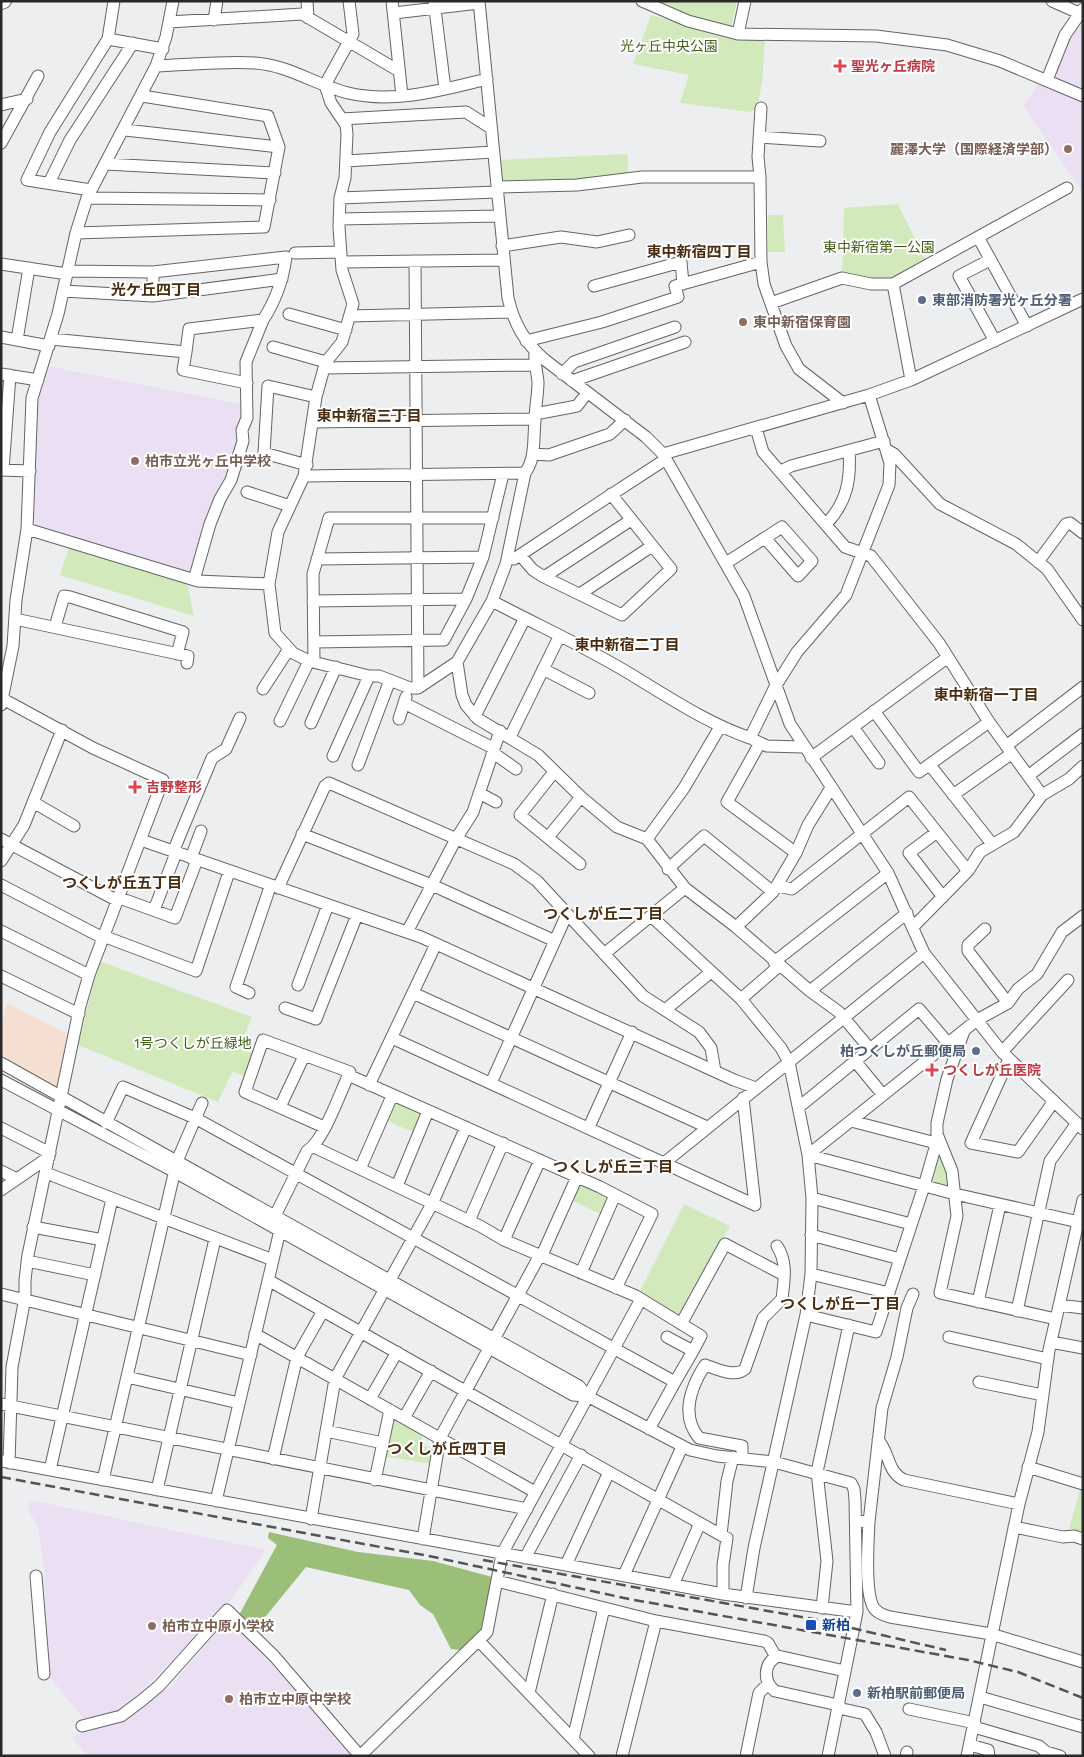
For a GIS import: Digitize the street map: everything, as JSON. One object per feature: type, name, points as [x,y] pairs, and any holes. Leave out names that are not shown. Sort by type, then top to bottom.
[{"type":"street","points":[[114,1],[108,39],[50,132],[27,180],[49,183],[89,194],[270,200]]},
{"type":"street","points":[[173,1],[163,49],[156,66],[142,96],[89,194],[76,233],[50,342],[30,410],[30,471],[27,529],[2,702],[62,730],[93,748],[164,780],[116,899],[89,975],[79,1014],[27,1261],[25,1298],[7,1365],[5,1462],[723,1594],[857,1612]]},
{"type":"street","points":[[214,20],[217,1]]},
{"type":"street","points":[[307,1],[308,18]]},
{"type":"street","points":[[349,1],[353,34],[325,85],[330,102],[342,119],[347,134],[345,178],[340,198],[339,219],[341,257],[346,284],[353,304],[342,342],[325,365],[316,397],[305,470],[278,532],[269,584],[275,633],[289,649],[312,661],[369,676],[379,676],[414,688]]},
{"type":"street","points":[[642,1],[688,21],[738,34],[876,36],[928,41],[1000,61],[1083,96]]},
{"type":"street","points":[[738,34],[745,1]]},
{"type":"street","points":[[1048,80],[1066,35],[1081,11],[1052,1]]},
{"type":"street","points":[[402,96],[393,7],[479,2],[502,246],[511,312],[526,341],[567,378],[625,420],[665,457],[744,596],[775,687],[790,724],[803,747],[888,873],[924,953],[1006,1056],[1080,1126],[1050,1161],[1017,1311]]},
{"type":"street","points":[[434,5],[445,89]]},
{"type":"street","points":[[169,22],[302,14],[399,71]]},
{"type":"street","points":[[108,39],[163,49]]},
{"type":"street","points":[[49,183],[70,140],[133,43]]},
{"type":"street","points":[[156,66],[255,63],[278,66],[349,93],[412,97],[486,79]]},
{"type":"street","points":[[1,143],[38,76]]},
{"type":"street","points":[[76,233],[264,227],[279,147],[268,116],[142,96]]},
{"type":"street","points":[[1,105],[27,99]]},
{"type":"street","points":[[761,108],[759,137],[761,262],[764,284],[786,346],[799,369],[843,403]]},
{"type":"street","points":[[342,119],[466,112],[491,128]]},
{"type":"street","points":[[124,130],[279,147]]},
{"type":"street","points":[[759,137],[820,141]]},
{"type":"street","points":[[346,161],[493,152]]},
{"type":"street","points":[[105,164],[275,173]]},
{"type":"street","points":[[340,198],[577,185],[642,177],[760,176]]},
{"type":"street","points":[[771,303],[842,278],[871,284],[893,284],[1067,188]]},
{"type":"street","points":[[339,219],[500,216]]},
{"type":"street","points":[[502,246],[561,238],[596,242],[628,236]]},
{"type":"street","points":[[978,237],[1026,326]]},
{"type":"street","points":[[296,252],[341,257],[415,261],[504,260]]},
{"type":"street","points":[[1,264],[67,273],[153,272],[286,257],[276,299],[263,320],[246,362],[247,418],[242,430],[243,441],[231,480],[220,499],[210,524],[194,580]]},
{"type":"street","points":[[990,260],[959,276],[995,341]]},
{"type":"street","points":[[414,688],[418,642],[415,261]]},
{"type":"street","points":[[594,286],[680,262],[683,284]]},
{"type":"street","points":[[526,341],[602,322],[678,297],[675,286],[761,262]]},
{"type":"street","points":[[17,340],[28,268]]},
{"type":"street","points":[[153,272],[153,296]]},
{"type":"street","points":[[63,291],[153,296],[282,279]]},
{"type":"street","points":[[893,284],[911,380]]},
{"type":"street","points":[[506,564],[665,457],[869,395],[911,380],[1083,299]]},
{"type":"street","points":[[350,316],[511,312]]},
{"type":"street","points":[[289,314],[346,330]]},
{"type":"street","points":[[247,383],[183,370],[189,329],[263,320]]},
{"type":"street","points":[[567,378],[574,362],[675,327]]},
{"type":"street","points":[[1,337],[17,340],[186,352]]},
{"type":"street","points":[[567,378],[685,342]]},
{"type":"street","points":[[273,347],[325,365],[415,368],[534,365]]},
{"type":"street","points":[[399,719],[404,703],[414,688],[457,662],[492,601],[506,564],[525,473],[530,466],[533,454],[538,387],[534,365],[535,351]]},
{"type":"street","points":[[30,471],[2,470],[6,375],[38,380]]},
{"type":"street","points":[[316,397],[268,386],[264,453],[305,470],[416,476],[525,473]]},
{"type":"street","points":[[313,422],[417,421],[535,416],[576,406],[587,393]]},
{"type":"street","points":[[796,853],[727,802],[755,741],[775,687],[797,652],[846,595],[889,485],[891,474],[885,446],[869,395]]},
{"type":"street","points":[[533,454],[549,455],[610,434],[625,420]]},
{"type":"street","points":[[756,428],[763,452],[827,523],[845,547],[871,556],[948,657],[989,722],[1042,795]]},
{"type":"street","points":[[781,472],[791,466],[849,451],[885,446],[940,504],[1016,544],[1047,569],[1083,620]]},
{"type":"street","points":[[827,523],[840,507],[845,495],[850,477],[849,451]]},
{"type":"street","points":[[314,642],[418,642],[444,640],[466,599],[483,557],[503,474]]},
{"type":"street","points":[[247,492],[290,506]]},
{"type":"street","points":[[520,555],[533,570],[544,577],[622,616],[671,569],[612,494]]},
{"type":"street","points":[[280,721],[312,661],[314,642],[313,574],[329,518],[493,518]]},
{"type":"street","points":[[544,577],[631,520]]},
{"type":"street","points":[[1038,562],[1066,524],[1070,523],[1083,533]]},
{"type":"street","points":[[27,529],[194,580],[269,584]]},
{"type":"street","points":[[726,563],[765,538]]},
{"type":"street","points":[[580,594],[652,546]]},
{"type":"street","points":[[317,559],[483,557]]},
{"type":"street","points":[[55,627],[64,596],[70,597],[183,632],[177,654]]},
{"type":"street","points":[[313,601],[466,599]]},
{"type":"street","points":[[492,601],[640,680],[677,704],[720,727],[768,746],[803,747]]},
{"type":"street","points":[[475,716],[525,618]]},
{"type":"street","points":[[15,619],[188,656],[187,662]]},
{"type":"street","points":[[407,932],[456,839],[473,812],[492,750],[505,734],[560,637]]},
{"type":"street","points":[[263,689],[289,649]]},
{"type":"street","points":[[811,758],[948,657]]},
{"type":"street","points":[[457,662],[462,695],[466,705],[475,716],[538,756],[581,797],[617,827],[647,839],[668,869],[685,888],[736,927],[777,964],[844,1018],[870,1049]]},
{"type":"street","points":[[311,723],[336,667]]},
{"type":"street","points":[[543,669],[589,693]]},
{"type":"street","points":[[333,756],[369,676]]},
{"type":"street","points":[[358,764],[390,680]]},
{"type":"street","points":[[953,795],[1083,687]]},
{"type":"street","points":[[404,703],[492,750],[516,769]]},
{"type":"street","points":[[874,711],[919,772],[989,722]]},
{"type":"street","points":[[154,910],[174,852],[212,758],[226,749],[240,718]]},
{"type":"street","points":[[647,839],[684,788],[720,727]]},
{"type":"street","points":[[853,727],[879,762]]},
{"type":"street","points":[[1,861],[6,842],[24,825],[62,730]]},
{"type":"street","points":[[1028,776],[1083,734]]},
{"type":"street","points":[[930,764],[992,844]]},
{"type":"street","points":[[913,927],[968,871],[980,852],[1014,832],[1042,795],[1069,779],[1083,766]]},
{"type":"street","points":[[554,772],[520,815],[549,836],[580,864]]},
{"type":"street","points":[[249,993],[236,987],[274,887],[325,786],[329,784],[514,864],[537,881],[643,996],[699,1032],[711,1048],[715,1071]]},
{"type":"street","points":[[736,927],[775,889],[796,853],[808,824],[831,788]]},
{"type":"street","points":[[479,794],[496,802]]},
{"type":"street","points":[[549,836],[581,797]]},
{"type":"street","points":[[668,869],[704,836],[775,889],[792,889],[909,797],[968,871]]},
{"type":"street","points":[[33,802],[74,826]]},
{"type":"street","points":[[6,842],[116,899],[175,918],[201,831]]},
{"type":"street","points":[[937,832],[909,853],[943,897]]},
{"type":"street","points":[[302,834],[432,885],[555,941]]},
{"type":"street","points":[[141,840],[407,932],[756,1088]]},
{"type":"street","points":[[1,885],[103,937],[196,971],[229,872]]},
{"type":"street","points":[[741,999],[777,964],[888,873]]},
{"type":"street","points":[[604,954],[685,888]]},
{"type":"street","points":[[298,985],[328,905]]},
{"type":"street","points":[[810,991],[907,913]]},
{"type":"street","points":[[491,1083],[567,914]]},
{"type":"street","points":[[286,1008],[316,1020],[357,915]]},
{"type":"street","points":[[651,916],[741,999],[781,1048],[789,1062],[808,1155],[812,1198],[811,1274],[806,1315],[754,1548],[746,1598]]},
{"type":"street","points":[[808,1155],[976,1020],[1008,1003],[1018,988],[1037,974],[1062,932],[1082,918]]},
{"type":"street","points":[[985,929],[968,945],[968,950],[1008,1003]]},
{"type":"street","points":[[1,931],[89,975]]},
{"type":"street","points":[[369,1085],[436,944]]},
{"type":"street","points":[[664,1163],[924,953]]},
{"type":"street","points":[[665,1010],[710,972]]},
{"type":"street","points":[[1,976],[79,1014]]},
{"type":"street","points":[[1054,1101],[1018,1152],[971,1143],[1006,1056],[1068,980]]},
{"type":"street","points":[[413,993],[707,1127]]},
{"type":"street","points":[[799,1107],[919,1009],[948,1043]]},
{"type":"street","points":[[806,1315],[876,1332],[924,1186],[936,1138],[936,1124],[947,1079],[964,1031]]},
{"type":"street","points":[[589,1127],[632,1032]]},
{"type":"street","points":[[392,1038],[589,1127],[754,1205],[743,1098]]},
{"type":"street","points":[[216,1501],[273,1260],[277,1224],[307,1151],[314,1147],[324,1127],[350,1072],[263,1040],[245,1092],[324,1127]]},
{"type":"street","points":[[280,1108],[304,1056]]},
{"type":"street","points":[[855,1061],[883,1095]]},
{"type":"street","points":[[1,1064],[61,1104],[492,1344],[579,1386],[587,1396],[682,1447],[704,1454],[774,1462],[846,1480],[854,1489],[857,1612],[828,1756]]},
{"type":"street","points":[[348,1076],[503,1143],[652,1214],[616,1288]]},
{"type":"street","points":[[1,1080],[106,1123],[176,1167]]},
{"type":"street","points":[[106,1123],[123,1087],[195,1118],[297,1172],[674,1382]]},
{"type":"street","points":[[360,1169],[392,1096]]},
{"type":"street","points":[[103,1480],[176,1167],[202,1103]]},
{"type":"street","points":[[396,1186],[428,1111]]},
{"type":"street","points":[[851,1121],[936,1138]]},
{"type":"street","points":[[311,1519],[335,1379],[432,1204],[466,1127]]},
{"type":"street","points":[[1,1128],[50,1155]]},
{"type":"street","points":[[936,1138],[952,1171],[958,1216],[940,1294],[1056,1320]]},
{"type":"street","points":[[469,1221],[503,1143]]},
{"type":"street","points":[[314,1147],[469,1221],[504,1240],[641,1299],[701,1336],[649,1429]]},
{"type":"street","points":[[1,1190],[50,1155]]},
{"type":"street","points":[[808,1155],[955,1194],[1080,1223]]},
{"type":"street","points":[[504,1240],[540,1160]]},
{"type":"street","points":[[1,1171],[17,1179]]},
{"type":"street","points":[[46,1173],[273,1260]]},
{"type":"street","points":[[423,1539],[440,1438],[541,1255],[577,1177]]},
{"type":"street","points":[[581,1273],[615,1195]]},
{"type":"street","points":[[812,1198],[911,1224]]},
{"type":"street","points":[[50,1470],[112,1199]]},
{"type":"street","points":[[989,1756],[988,1750],[968,1750],[1019,1504],[1038,1432],[1051,1342],[1080,1223],[1083,1200]]},
{"type":"street","points":[[978,1302],[1000,1205]]},
{"type":"street","points":[[34,1227],[103,1240]]},
{"type":"street","points":[[811,1236],[900,1259]]},
{"type":"street","points":[[157,1490],[215,1239]]},
{"type":"street","points":[[681,1324],[725,1244],[784,1275]]},
{"type":"street","points":[[721,1535],[727,1481],[742,1446],[699,1438],[692,1429],[689,1414],[691,1394],[694,1382],[705,1365],[728,1372],[742,1372],[746,1369],[763,1318],[782,1300],[784,1256],[777,1246]]},
{"type":"street","points":[[27,1261],[95,1275]]},
{"type":"street","points":[[811,1274],[889,1293]]},
{"type":"street","points":[[268,1280],[726,1538],[723,1565],[723,1594]]},
{"type":"street","points":[[1,1294],[25,1298],[250,1355]]},
{"type":"street","points":[[913,1294],[907,1308],[897,1357],[882,1408],[869,1522],[868,1562],[872,1605],[878,1613],[890,1617],[991,1634],[1083,1662]]},
{"type":"street","points":[[82,1726],[121,1716],[135,1706],[159,1686],[227,1610],[274,1656],[360,1756],[487,1632],[502,1554],[641,1299]]},
{"type":"street","points":[[1059,1305],[1083,1308]]},
{"type":"street","points":[[273,1459],[297,1357],[323,1311]]},
{"type":"street","points":[[822,1608],[827,1561],[817,1472],[849,1325]]},
{"type":"street","points":[[256,1334],[535,1492]]},
{"type":"street","points":[[667,1337],[693,1351]]},
{"type":"street","points":[[948,1337],[1048,1359]]},
{"type":"street","points":[[1051,1342],[1083,1348]]},
{"type":"street","points":[[370,1399],[397,1352]]},
{"type":"street","points":[[404,1418],[431,1371]]},
{"type":"street","points":[[127,1377],[239,1403]]},
{"type":"street","points":[[979,1382],[1043,1395]]},
{"type":"street","points":[[6,1406],[526,1509]]},
{"type":"street","points":[[375,1480],[390,1410]]},
{"type":"street","points":[[326,1432],[383,1443]]},
{"type":"street","points":[[878,1440],[886,1449],[892,1472],[904,1480],[1019,1504]]},
{"type":"street","points":[[624,1575],[682,1447]]},
{"type":"street","points":[[525,1558],[581,1456]]},
{"type":"street","points":[[1028,1467],[1083,1484]]},
{"type":"street","points":[[566,1565],[609,1472]]},
{"type":"street","points":[[854,1489],[874,1486]]},
{"type":"street","points":[[856,1521],[869,1522]]},
{"type":"street","points":[[673,1585],[700,1523]]},
{"type":"street","points":[[1014,1527],[1064,1537],[1074,1536],[1083,1538]]},
{"type":"street","points":[[36,1576],[44,1674]]},
{"type":"street","points":[[497,1581],[656,1621],[764,1641],[768,1643],[776,1657],[845,1670]]},
{"type":"street","points":[[529,1693],[553,1594]]},
{"type":"street","points":[[573,1739],[604,1608]]},
{"type":"street","points":[[622,1756],[656,1621]]},
{"type":"street","points":[[479,1641],[589,1756]]},
{"type":"street","points":[[746,1756],[759,1693],[768,1684],[768,1669],[776,1657]]},
{"type":"street","points":[[768,1684],[776,1691],[838,1704],[843,1709],[865,1714],[876,1732],[885,1756]]},
{"type":"street","points":[[980,1696],[1083,1726]]},
{"type":"street","points":[[909,1708],[974,1725],[1039,1746],[1046,1752],[1060,1756]]},
{"type":"shaded area","name":"麗澤大学（国際経済学部）","points":[[1083,21],[1083,192],[1023,106]]},
{"type":"shaded area","name":"柏市立光ヶ丘中学校","points":[[48,366],[245,405],[241,442],[190,575],[40,530],[33,518],[36,406]]},
{"type":"shaded area","points":[[7,1003],[70,1035],[61,1087],[57,1089],[1,1059],[1,1030]]},
{"type":"shaded area","name":"柏市立中原小学校","points":[[35,1501],[266,1550],[229,1603],[119,1713],[85,1720],[48,1675],[44,1568],[38,1527],[29,1511],[29,1503]]},
{"type":"shaded area","name":"柏市立中原中学校","points":[[228,1618],[356,1756],[88,1756],[71,1737],[125,1720],[171,1686]]},
{"type":"green space","points":[[651,1],[737,1],[731,28],[700,20]]},
{"type":"green space","name":"光ヶ丘中央公園","points":[[651,15],[697,27],[765,40],[762,83],[757,108],[751,112],[680,103],[689,75],[633,64]]},
{"type":"green space","points":[[627,154],[629,177],[576,182],[503,183],[499,160]]},
{"type":"green space","name":"東中新宿第一公園","points":[[898,204],[928,265],[893,284],[842,278],[844,208]]},
{"type":"green space","points":[[768,215],[783,215],[785,252],[768,252]]},
{"type":"green space","points":[[70,545],[187,582],[194,616],[60,575]]},
{"type":"green space","name":"1号つくしが丘緑地","points":[[99,961],[252,1017],[239,1049],[253,1054],[245,1076],[232,1072],[218,1102],[78,1045]]},
{"type":"green space","points":[[396,1101],[421,1112],[415,1133],[385,1120],[392,1103]]},
{"type":"green space","points":[[938,1154],[942,1154],[950,1185],[947,1188],[931,1184],[929,1181]]},
{"type":"green space","points":[[582,1183],[607,1197],[609,1201],[602,1215],[571,1200],[578,1185]]},
{"type":"green space","points":[[684,1204],[730,1226],[681,1317],[676,1317],[639,1293]]},
{"type":"green space","points":[[394,1416],[424,1433],[420,1445],[435,1448],[433,1464],[383,1456]]},
{"type":"green space","points":[[1081,1487],[1083,1487],[1083,1532],[1069,1528]]},
{"type":"green space","points":[[269,1532],[358,1552],[433,1561],[492,1577],[481,1629],[461,1650],[451,1649],[433,1614],[420,1605],[409,1590],[306,1567],[266,1616],[251,1622],[239,1615],[277,1545],[268,1538]]},
{"type":"railway","points":[[1,1477],[429,1556],[629,1599],[968,1660],[1018,1672],[1083,1698]]},
{"type":"railway","points":[[483,1560],[813,1619],[946,1650]]},
{"type":"place","name":"聖光ヶ丘病院","points":[[840,66]]},
{"type":"place","name":"麗澤大学（国際経済学部）","points":[[1068,149]]},
{"type":"place","name":"東部消防署光ヶ丘分署","points":[[922,300]]},
{"type":"place","name":"東中新宿保育園","points":[[743,322]]},
{"type":"place","name":"柏市立光ヶ丘中学校","points":[[135,461]]},
{"type":"place","name":"吉野整形","points":[[135,787]]},
{"type":"place","name":"柏つくしが丘郵便局","points":[[976,1051]]},
{"type":"place","name":"つくしが丘医院","points":[[932,1070]]},
{"type":"place","name":"新柏","points":[[811,1625]]},
{"type":"place","name":"柏市立中原小学校","points":[[152,1626]]},
{"type":"place","name":"新柏駅前郵便局","points":[[857,1693]]},
{"type":"place","name":"柏市立中原中学校","points":[[229,1699]]},
{"type":"district","name":"東中新宿四丁目","points":[[699,252]]},
{"type":"district","name":"光ケ丘四丁目","points":[[156,290]]},
{"type":"district","name":"東中新宿三丁目","points":[[369,416]]},
{"type":"district","name":"東中新宿二丁目","points":[[627,645]]},
{"type":"district","name":"東中新宿一丁目","points":[[986,695]]},
{"type":"district","name":"つくしが丘五丁目","points":[[122,883]]},
{"type":"district","name":"つくしが丘二丁目","points":[[603,914]]},
{"type":"district","name":"つくしが丘三丁目","points":[[613,1167]]},
{"type":"district","name":"つくしが丘一丁目","points":[[840,1304]]},
{"type":"district","name":"つくしが丘四丁目","points":[[447,1449]]}]
